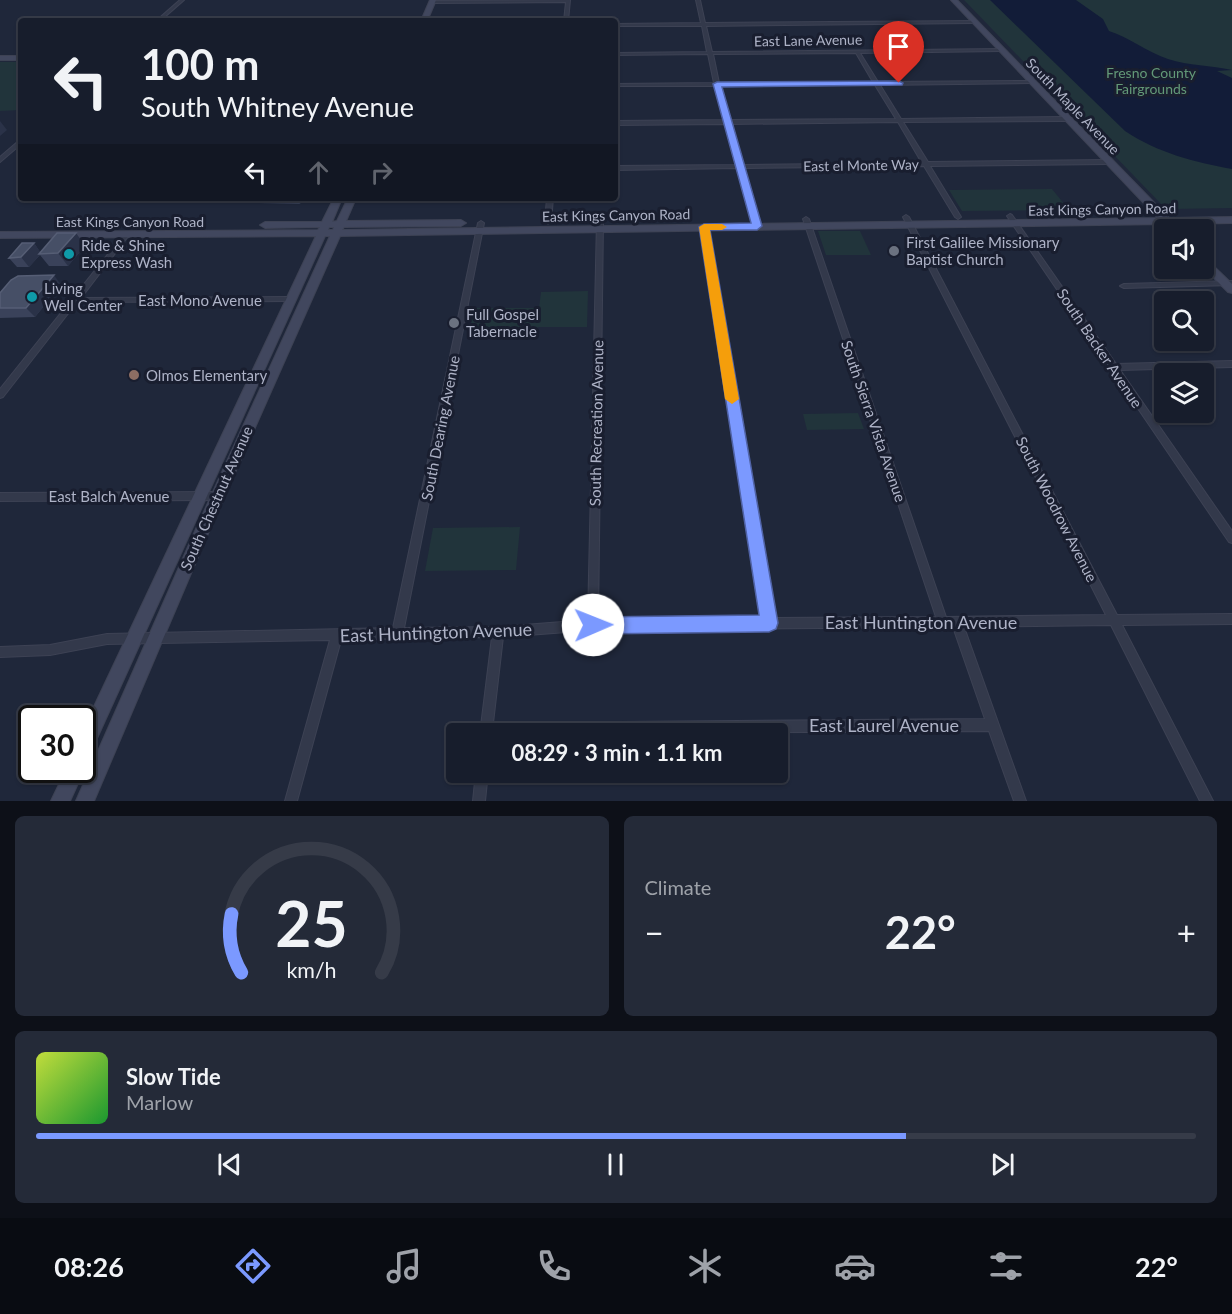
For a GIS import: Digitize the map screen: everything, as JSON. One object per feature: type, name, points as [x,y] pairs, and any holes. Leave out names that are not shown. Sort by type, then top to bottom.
[{"type":"main road","name":"South Maple Avenue","points":[[954,0],[1163,218]]},
{"type":"main road","points":[[428,18],[437,1]]},
{"type":"main road","points":[[0,58],[18,58]]},
{"type":"main road","name":"South Chestnut Avenue","points":[[96,721],[337,201]]},
{"type":"main road","name":"South Chestnut Avenue","points":[[85,801],[217,496],[351,201]]},
{"type":"main road","name":"East Kings Canyon Road","points":[[1163,218],[1232,213]]},
{"type":"main road","name":"East Kings Canyon Road","points":[[908,221],[958,217],[1012,220]]},
{"type":"main road","name":"East Kings Canyon Road","points":[[0,228],[338,229],[1163,218],[1232,220]]},
{"type":"main road","name":"East Kings Canyon Road","points":[[480,227],[548,222],[704,227],[756,223]]},
{"type":"main road","name":"East Kings Canyon Road","points":[[0,235],[323,229]]},
{"type":"main road","points":[[1214,271],[1230,286]]},
{"type":"main road","points":[[250,384],[267,384]]},
{"type":"main road","points":[[60,801],[69,783]]},
{"type":"street","points":[[161,18],[182,0]]},
{"type":"street","points":[[437,1],[568,0],[566,18]]},
{"type":"street","points":[[698,0],[712,53],[717,84],[756,223]]},
{"type":"street","points":[[618,25],[974,22]]},
{"type":"street","name":"East Lane Avenue","points":[[618,54],[1001,50]]},
{"type":"street","points":[[857,51],[958,217]]},
{"type":"street","points":[[618,85],[1031,82]]},
{"type":"street","points":[[618,123],[1066,119]]},
{"type":"street","points":[[0,160],[18,144]]},
{"type":"street","name":"East el Monte Way","points":[[618,168],[1108,162]]},
{"type":"street","points":[[548,222],[550,201]]},
{"type":"street","name":"South Backer Avenue","points":[[1012,220],[1232,539]]},
{"type":"street","name":"South Woodrow Avenue","points":[[908,221],[1208,801]]},
{"type":"street","name":"South Sierra Vista Avenue","points":[[807,222],[943,623]]},
{"type":"street","name":"South Recreation Avenue","points":[[593,625],[600,225]]},
{"type":"street","name":"South Dearing Avenue","points":[[398,632],[480,227]]},
{"type":"street","points":[[704,227],[769,623]]},
{"type":"street","points":[[0,395],[127,234]]},
{"type":"street","points":[[1124,286],[1230,286]]},
{"type":"street","name":"East Mono Avenue","points":[[75,300],[289,300]]},
{"type":"street","points":[[1113,367],[1232,364]]},
{"type":"street","name":"East Balch Avenue","points":[[0,496],[217,496]]},
{"type":"street","name":"East Huntington Avenue","points":[[0,652],[50,650],[107,639],[498,632],[593,625],[1232,619]]},
{"type":"street","points":[[957,623],[1020,801]]},
{"type":"street","points":[[487,723],[498,632]]},
{"type":"street","points":[[291,801],[337,635]]},
{"type":"street","name":"East Laurel Avenue","points":[[788,727],[993,724]]},
{"type":"street","points":[[479,801],[481,783]]},
{"type":"green space","name":"Fresno County Fairgrounds","points":[[964,0],[1232,0],[1232,208],[1170,209],[1164,207]]},
{"type":"green space","points":[[0,62],[18,62],[18,110],[0,111]]},
{"type":"green space","points":[[1052,189],[1069,210],[962,211],[949,190]]},
{"type":"green space","points":[[818,231],[860,231],[871,255],[826,255]]},
{"type":"green space","points":[[588,291],[587,327],[538,327],[537,332],[469,333],[474,308],[539,308],[541,292]]},
{"type":"green space","points":[[858,413],[864,429],[807,430],[803,414]]},
{"type":"green space","points":[[520,527],[516,570],[425,571],[433,528]]},
{"type":"water","points":[[990,0],[1076,0],[1103,19],[1109,31],[1160,56],[1184,63],[1232,70],[1217,71],[1232,78],[1232,169],[1177,156],[1125,131]]},
{"type":"building","points":[[57,233],[76,233],[58,253],[39,254]]},
{"type":"building","points":[[22,243],[34,243],[21,257],[9,258]]},
{"type":"building","points":[[54,275],[26,308],[0,308],[0,293],[11,280],[18,276]]},
{"type":"slow traffic","points":[[722,227],[704,227],[732,399]]},
{"type":"place","name":"First Galilee Missionary Baptist Church","points":[[894,251]]},
{"type":"place","name":"Ride & Shine Express Wash","points":[[69,254]]},
{"type":"place","name":"Living Well Center","points":[[32,297]]},
{"type":"place","name":"Full Gospel Tabernacle","points":[[454,323]]},
{"type":"place","name":"Olmos Elementary","points":[[134,375]]},
{"type":"route","points":[[593,625],[769,623],[704,227],[757,226],[717,84],[899,83]]}]
